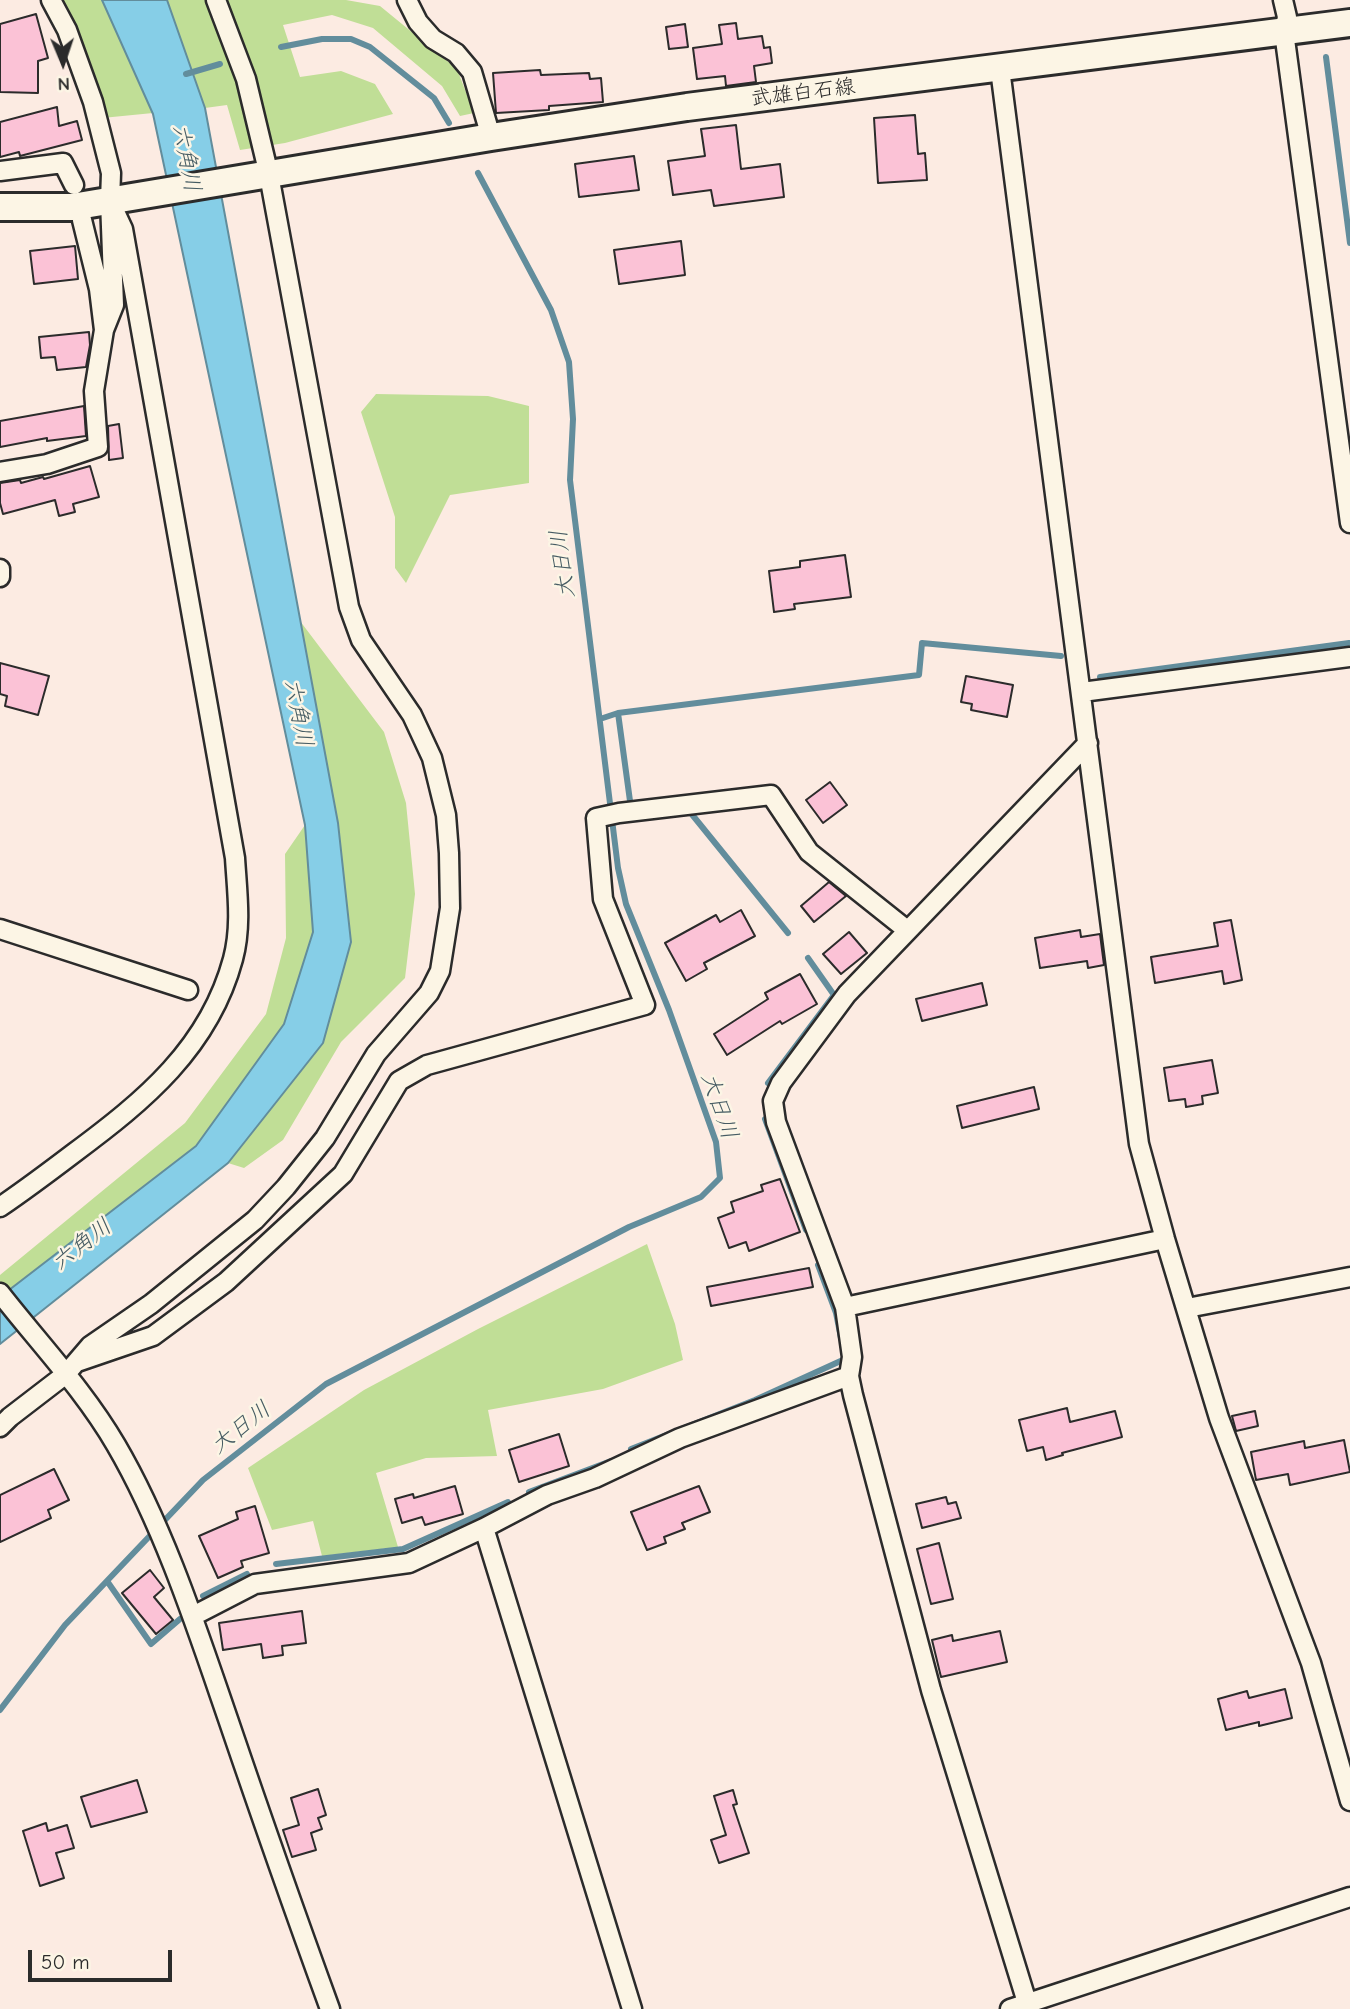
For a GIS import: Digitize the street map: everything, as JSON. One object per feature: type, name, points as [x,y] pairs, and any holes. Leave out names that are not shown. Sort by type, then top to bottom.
[{"type":"main road","name":"武雄白石線","points":[[119,200],[687,107],[1350,23]]},
{"type":"main road","points":[[0,207],[72,206],[119,200]]},
{"type":"street","points":[[0,1207],[123,1117],[166,1078],[193,1042],[218,1001],[233,958],[239,917],[235,858],[119,200],[93,102],[68,30],[51,0]]},
{"type":"street","points":[[0,1427],[90,1346],[201,1266],[255,1220],[286,1187],[325,1138],[376,1054],[429,993],[440,971],[447,936],[450,908],[446,815],[432,758],[417,726],[361,640],[349,607],[246,79],[216,0]]},
{"type":"street","points":[[407,0],[418,22],[433,38],[456,53],[472,72],[491,137]]},
{"type":"street","points":[[1283,0],[1287,17],[1284,32],[1350,523]]},
{"type":"street","points":[[1000,69],[1139,1143],[1219,1418],[1311,1663],[1350,1801]]},
{"type":"street","points":[[0,171],[62,163],[75,185]]},
{"type":"street","points":[[0,472],[47,464],[98,447],[94,391],[104,330],[114,305],[119,200]]},
{"type":"street","points":[[82,220],[100,289],[104,330]]},
{"type":"street","points":[[0,569],[0,577]]},
{"type":"street","points":[[1082,692],[1350,657]]},
{"type":"street","points":[[1088,743],[847,994],[780,1083],[773,1101],[776,1122],[845,1307],[852,1357],[849,1376],[931,1690],[1022,2007],[1350,1897]]},
{"type":"street","points":[[67,1367],[153,1336],[226,1282],[343,1174],[398,1081],[427,1065],[645,1005],[603,899],[596,817],[771,794],[808,852],[907,930]]},
{"type":"street","points":[[0,929],[188,990]]},
{"type":"street","points":[[845,1307],[1165,1239]]},
{"type":"street","points":[[1187,1308],[1350,1277]]},
{"type":"street","points":[[0,1293],[67,1367],[115,1444],[152,1518],[193,1616],[330,2009]]},
{"type":"street","points":[[193,1616],[255,1584],[409,1563],[547,1495],[595,1478],[680,1438],[849,1376]]},
{"type":"street","points":[[484,1528],[632,2009]]},
{"type":"green space","points":[[44,0],[102,0],[153,113],[92,119],[67,42]]},
{"type":"green space","points":[[167,0],[346,0],[380,6],[457,69],[474,113],[460,116],[442,86],[373,28],[332,15],[283,25],[300,77],[341,71],[375,84],[393,114],[285,143],[240,150],[227,105],[205,108]]},
{"type":"green space","points":[[376,394],[488,396],[529,406],[529,483],[450,495],[406,583],[395,568],[395,517],[361,412]]},
{"type":"green space","points":[[300,621],[384,732],[406,803],[415,894],[405,978],[341,1042],[283,1140],[244,1168],[228,1163],[323,1043],[351,942],[338,823]]},
{"type":"green space","points":[[305,825],[313,932],[284,1024],[196,1146],[0,1297],[0,1275],[185,1123],[266,1014],[286,938],[285,854]]},
{"type":"green space","points":[[647,1244],[675,1324],[683,1360],[603,1389],[488,1410],[497,1456],[426,1458],[376,1473],[398,1547],[322,1556],[313,1521],[272,1530],[248,1468],[364,1390]]},
{"type":"water","name":"六角川","points":[[102,0],[167,0],[205,108],[338,823],[351,942],[323,1043],[228,1163],[0,1344],[0,1297],[196,1146],[284,1024],[313,932],[305,825],[153,114]]},
{"type":"building","points":[[36,14],[48,58],[38,61],[38,93],[0,92],[0,24]]},
{"type":"building","points":[[736,23],[738,39],[762,36],[764,48],[770,47],[772,63],[754,66],[756,82],[726,86],[725,76],[697,79],[693,48],[722,44],[719,25]]},
{"type":"building","points":[[685,24],[688,47],[669,49],[666,27]]},
{"type":"building","points":[[540,70],[541,75],[589,73],[590,79],[601,78],[603,102],[549,106],[549,110],[496,113],[493,73]]},
{"type":"building","points":[[57,107],[59,126],[77,121],[82,140],[20,156],[19,152],[0,157],[0,122]]},
{"type":"building","points":[[915,115],[918,154],[925,153],[927,180],[878,183],[874,118]]},
{"type":"building","points":[[736,125],[741,169],[780,164],[784,197],[714,206],[711,190],[673,195],[668,161],[705,156],[701,129]]},
{"type":"building","points":[[634,156],[639,190],[579,197],[575,164]]},
{"type":"building","points":[[681,241],[685,275],[619,284],[614,250]]},
{"type":"building","points":[[75,246],[78,279],[34,284],[30,251]]},
{"type":"building","points":[[89,332],[90,345],[86,367],[57,370],[55,357],[41,358],[39,337]]},
{"type":"building","points":[[84,406],[86,436],[47,441],[47,438],[0,447],[0,421]]},
{"type":"building","points":[[119,424],[123,458],[109,460],[108,426]]},
{"type":"building","points":[[90,466],[99,497],[73,504],[75,512],[59,516],[55,500],[3,514],[0,483],[44,479]]},
{"type":"building","points":[[845,555],[851,597],[794,604],[795,609],[774,612],[769,571],[800,567],[800,561]]},
{"type":"building","points":[[0,663],[49,676],[38,715],[5,706],[7,696],[0,694]]},
{"type":"building","points":[[966,676],[1013,685],[1007,717],[971,710],[972,704],[961,702]]},
{"type":"building","points":[[830,782],[847,805],[823,823],[806,800]]},
{"type":"building","points":[[829,882],[846,896],[814,922],[801,906]]},
{"type":"building","points":[[741,910],[755,936],[704,963],[707,969],[686,981],[665,943],[716,915],[720,922]]},
{"type":"building","points":[[1231,920],[1242,980],[1224,984],[1222,971],[1155,983],[1151,957],[1218,946],[1214,923]]},
{"type":"building","points":[[1080,930],[1081,937],[1100,934],[1104,965],[1088,968],[1087,961],[1040,968],[1035,938]]},
{"type":"building","points":[[849,932],[867,953],[841,974],[823,954]]},
{"type":"building","points":[[800,974],[817,1004],[782,1024],[780,1021],[727,1055],[714,1034],[768,999],[765,993]]},
{"type":"building","points":[[982,983],[987,1005],[922,1021],[916,999]]},
{"type":"building","points":[[1212,1060],[1218,1093],[1202,1096],[1203,1104],[1186,1107],[1185,1099],[1169,1101],[1164,1068]]},
{"type":"building","points":[[1034,1087],[1039,1109],[962,1128],[957,1106]]},
{"type":"building","points":[[780,1179],[800,1232],[749,1251],[746,1242],[729,1248],[718,1218],[734,1212],[731,1202],[763,1191],[761,1185]]},
{"type":"building","points":[[809,1268],[813,1287],[711,1306],[707,1287]]},
{"type":"building","points":[[1067,1408],[1070,1422],[1115,1411],[1122,1437],[1046,1460],[1043,1447],[1027,1451],[1019,1420]]},
{"type":"building","points":[[1255,1411],[1258,1426],[1236,1431],[1232,1416]]},
{"type":"building","points":[[559,1434],[569,1466],[519,1482],[509,1450]]},
{"type":"building","points":[[1344,1440],[1350,1472],[1290,1485],[1288,1474],[1256,1480],[1251,1452],[1304,1441],[1305,1448]]},
{"type":"building","points":[[54,1469],[69,1500],[48,1510],[51,1518],[0,1542],[0,1495]]},
{"type":"building","points":[[455,1486],[463,1514],[425,1525],[422,1517],[402,1523],[395,1499],[413,1494],[414,1498]]},
{"type":"building","points":[[699,1486],[710,1512],[682,1523],[685,1529],[664,1537],[666,1543],[647,1550],[631,1512]]},
{"type":"building","points":[[946,1497],[948,1504],[956,1502],[961,1518],[922,1528],[916,1504]]},
{"type":"building","points":[[255,1506],[269,1553],[241,1561],[243,1567],[218,1578],[199,1536],[238,1519],[236,1512]]},
{"type":"building","points":[[939,1543],[953,1599],[931,1604],[917,1549]]},
{"type":"building","points":[[150,1570],[164,1588],[154,1597],[173,1620],[156,1634],[122,1593]]},
{"type":"building","points":[[302,1611],[306,1643],[282,1646],[283,1655],[263,1658],[261,1644],[223,1650],[219,1623]]},
{"type":"building","points":[[1000,1631],[1007,1662],[941,1677],[932,1640],[952,1635],[953,1641]]},
{"type":"building","points":[[1285,1689],[1292,1718],[1226,1730],[1218,1699],[1247,1691],[1249,1698]]},
{"type":"building","points":[[137,1780],[147,1812],[91,1827],[81,1797]]},
{"type":"building","points":[[318,1789],[326,1815],[318,1818],[322,1829],[311,1833],[316,1850],[292,1857],[283,1830],[299,1825],[291,1798]]},
{"type":"building","points":[[733,1790],[737,1804],[733,1805],[749,1853],[719,1863],[711,1840],[726,1835],[714,1796]]},
{"type":"building","points":[[46,1823],[48,1831],[67,1825],[74,1848],[56,1853],[64,1878],[40,1886],[23,1831]]},
{"type":"waterway","name":"大日川","points":[[281,47],[322,39],[351,39],[370,47],[434,98],[449,123]]},
{"type":"waterway","points":[[1326,57],[1350,243]]},
{"type":"waterway","name":"大日川","points":[[186,74],[220,64]]},
{"type":"waterway","name":"大日川","points":[[0,1710],[65,1625],[203,1480],[326,1384],[629,1227],[701,1197],[720,1178],[716,1142],[669,1010],[626,904],[618,868],[570,480],[573,419],[569,362],[551,310],[478,173]]},
{"type":"waterway","points":[[600,719],[618,713],[919,675],[922,643],[1061,656]]},
{"type":"waterway","points":[[1100,677],[1349,643]]},
{"type":"waterway","points":[[618,713],[630,801]]},
{"type":"waterway","points":[[687,813],[690,812],[788,933]]},
{"type":"waterway","points":[[768,1083],[834,995],[808,958]]},
{"type":"waterway","points":[[765,1119],[806,1230]]},
{"type":"waterway","points":[[818,1265],[836,1313],[841,1338]]},
{"type":"waterway","points":[[631,1449],[755,1400],[845,1359],[844,1355]]},
{"type":"waterway","points":[[529,1492],[611,1461]]},
{"type":"waterway","points":[[276,1564],[403,1549],[508,1502]]},
{"type":"waterway","points":[[203,1596],[247,1574]]},
{"type":"waterway","points":[[107,1581],[151,1644],[180,1619]]}]
